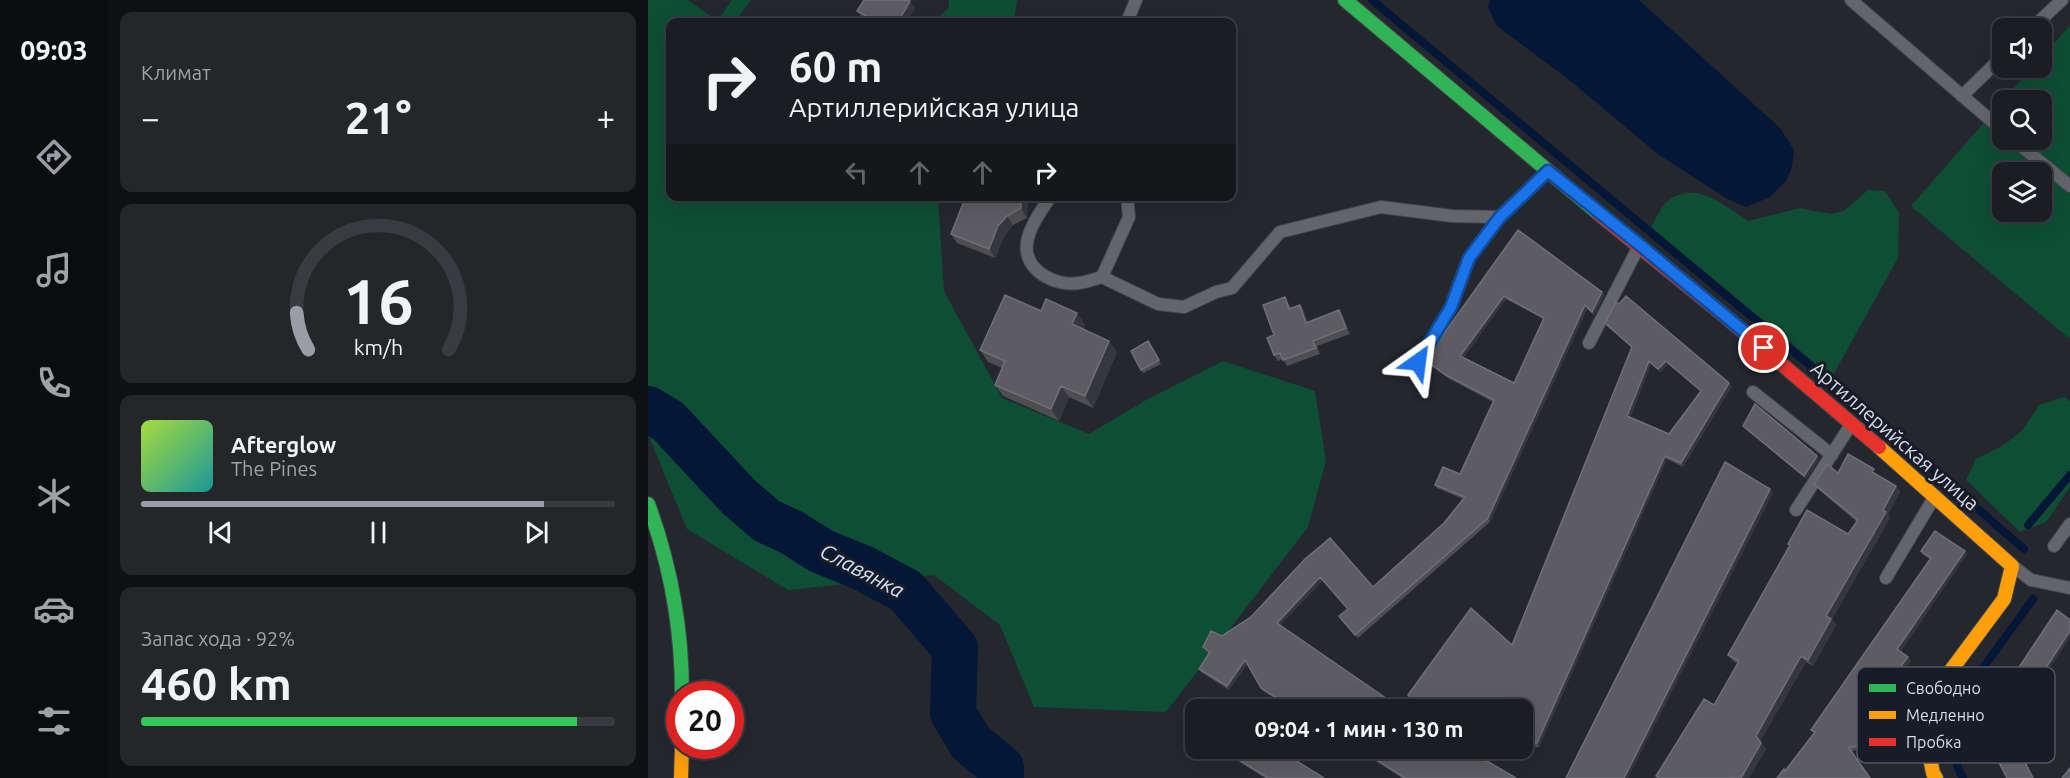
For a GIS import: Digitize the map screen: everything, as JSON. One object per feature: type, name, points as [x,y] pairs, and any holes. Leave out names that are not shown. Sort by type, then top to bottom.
[{"type":"street","name":"Артиллерийская улица","points":[[1345,0],[1548,171],[1853,422],[2012,566]]},
{"type":"street","points":[[648,504],[660,532],[673,581],[681,681]]},
{"type":"street","points":[[1954,667],[2004,599],[2012,566]]},
{"type":"street","points":[[681,778],[682,759]]},
{"type":"street","points":[[1931,763],[1936,778]]},
{"type":"lane","points":[[1129,18],[1136,0]]},
{"type":"lane","points":[[1851,0],[1992,122]]},
{"type":"lane","points":[[2043,18],[2062,0]]},
{"type":"lane","points":[[1962,96],[1992,67]]},
{"type":"lane","points":[[2026,150],[2070,186]]},
{"type":"lane","points":[[1418,362],[1451,307],[1469,258],[1500,217],[1548,171]]},
{"type":"lane","points":[[1048,201],[1032,225],[1026,245],[1030,265],[1047,279],[1077,284],[1102,277],[1158,304],[1184,307],[1216,292],[1232,288],[1280,232],[1381,207],[1452,216],[1500,217]]},
{"type":"lane","points":[[1102,277],[1129,217],[1127,201]]},
{"type":"lane","points":[[1589,343],[1640,245]]},
{"type":"lane","points":[[1753,392],[1832,455]]},
{"type":"lane","points":[[1796,510],[1853,422]]},
{"type":"lane","points":[[1886,578],[1935,495]]},
{"type":"lane","points":[[2054,546],[2070,524]]},
{"type":"lane","points":[[2012,566],[2031,580],[2070,588]]},
{"type":"green space","points":[[648,0],[688,0],[713,18],[666,18],[666,201],[938,201],[944,291],[1002,398],[1089,434],[1146,400],[1223,361],[1315,391],[1326,461],[1308,527],[1166,712],[1034,707],[1000,625],[934,575],[788,590],[687,529],[648,434]]},
{"type":"green space","points":[[732,0],[751,0],[738,18],[719,18]]},
{"type":"green space","points":[[949,0],[1017,0],[1015,18],[937,18],[948,9]]},
{"type":"green space","points":[[2070,25],[2070,339],[1911,206],[1992,113],[1992,150],[2052,150],[2052,90],[2012,90],[2023,78],[2052,78],[2052,46]]},
{"type":"green space","points":[[1868,190],[1885,191],[1899,213],[1898,258],[1832,377],[1651,227],[1666,202],[1679,195],[1690,193],[1710,197],[1748,221],[1800,208],[1830,214],[1844,211]]},
{"type":"green space","points":[[2064,397],[2070,401],[2070,487],[2046,522],[2020,532],[1966,480],[1976,459],[2002,446],[2022,431],[2039,405]]},
{"type":"water","points":[[1490,0],[1639,0],[1780,128],[1794,150],[1792,168],[1786,181],[1770,197],[1746,207],[1726,198],[1659,155],[1572,82],[1497,26],[1488,8]]},
{"type":"building","points":[[864,0],[910,1],[900,18],[870,18],[857,11]]},
{"type":"building","points":[[964,201],[1021,201],[1021,208],[1007,216],[998,226],[989,249],[951,234]]},
{"type":"building","points":[[1518,230],[1602,292],[1592,312],[1585,305],[1488,518],[1355,635],[1339,616],[1348,609],[1320,577],[1277,623],[1387,699],[1278,699],[1261,688],[1245,660],[1227,686],[1199,669],[1210,652],[1203,647],[1211,631],[1222,636],[1251,617],[1305,559],[1330,538],[1373,587],[1444,523],[1465,497],[1435,485],[1443,467],[1460,474],[1494,400],[1446,375],[1425,360]],"holes":[[[1504,296],[1544,318],[1514,383],[1460,356]]]},
{"type":"building","points":[[1005,295],[1041,311],[1046,299],[1077,313],[1072,324],[1109,341],[1085,396],[1061,386],[1051,409],[995,385],[1005,361],[980,350]]},
{"type":"building","points":[[1626,296],[1729,383],[1681,463],[1665,456],[1537,743],[1533,744],[1533,699],[1411,699],[1408,695],[1471,608],[1512,645],[1632,347],[1605,323],[1616,302],[1619,304]],"holes":[[[1649,361],[1658,369],[1666,361],[1701,391],[1669,434],[1627,416]]]},
{"type":"building","points":[[1285,297],[1289,309],[1300,305],[1306,323],[1339,310],[1346,328],[1313,341],[1316,348],[1283,360],[1280,353],[1274,355],[1267,338],[1274,335],[1263,305]]},
{"type":"building","points":[[1148,341],[1159,360],[1141,370],[1131,351]]},
{"type":"building","points":[[1755,404],[1817,456],[1804,476],[1743,426]]},
{"type":"building","points":[[1848,454],[1874,469],[1872,472],[1896,486],[1883,510],[1886,512],[1826,616],[1831,619],[1808,660],[1801,656],[1756,736],[1761,743],[1741,778],[1660,778],[1656,776],[1704,699],[1714,705],[1739,661],[1728,655],[1790,545],[1788,544],[1807,510],[1848,534],[1858,520],[1814,484],[1827,464],[1838,473]]},
{"type":"building","points":[[1725,462],[1770,489],[1624,778],[1566,778]]},
{"type":"building","points":[[1935,531],[1965,551],[1897,649],[1908,657],[1900,667],[1857,667],[1857,746],[1849,748],[1857,763],[1860,763],[1870,778],[1777,778],[1815,732],[1811,730],[1931,558],[1921,551]]},
{"type":"building","points":[[2057,610],[2070,620],[2070,631],[2046,667],[2019,667]]},
{"type":"building","points":[[1238,759],[1294,759],[1324,778],[1268,778]]},
{"type":"building","points":[[1375,759],[1484,759],[1516,778],[1405,778]]},
{"type":"building","points":[[1999,763],[2025,763],[2033,778],[2007,778]]},
{"type":"building","points":[[2070,768],[2070,778],[2062,778]]},
{"type":"waterway","points":[[1372,0],[1873,418],[2024,549]]},
{"type":"waterway","name":"Славянка","points":[[648,409],[668,421],[739,497],[767,521],[791,532],[821,551],[863,568],[906,591],[955,648],[953,713],[971,743],[1001,768],[1001,778]]},
{"type":"waterway","points":[[2028,525],[2070,475]]},
{"type":"waterway","points":[[1984,667],[2033,599]]},
{"type":"waterway","points":[[1956,763],[1963,778]]},
{"type":"traffic: fast","points":[[1345,0],[1598,213]]},
{"type":"traffic: fast","points":[[648,504],[663,551],[674,598],[681,681]]},
{"type":"traffic: slow","points":[[1879,447],[2012,566],[2004,599],[1954,667]]},
{"type":"traffic: slow","points":[[681,778],[682,759]]},
{"type":"traffic: slow","points":[[1931,763],[1936,778]]},
{"type":"traffic: jam","points":[[1598,213],[1726,317],[1879,447]]},
{"type":"route","points":[[1418,362],[1451,307],[1469,258],[1500,217],[1548,171],[1764,348]]}]
